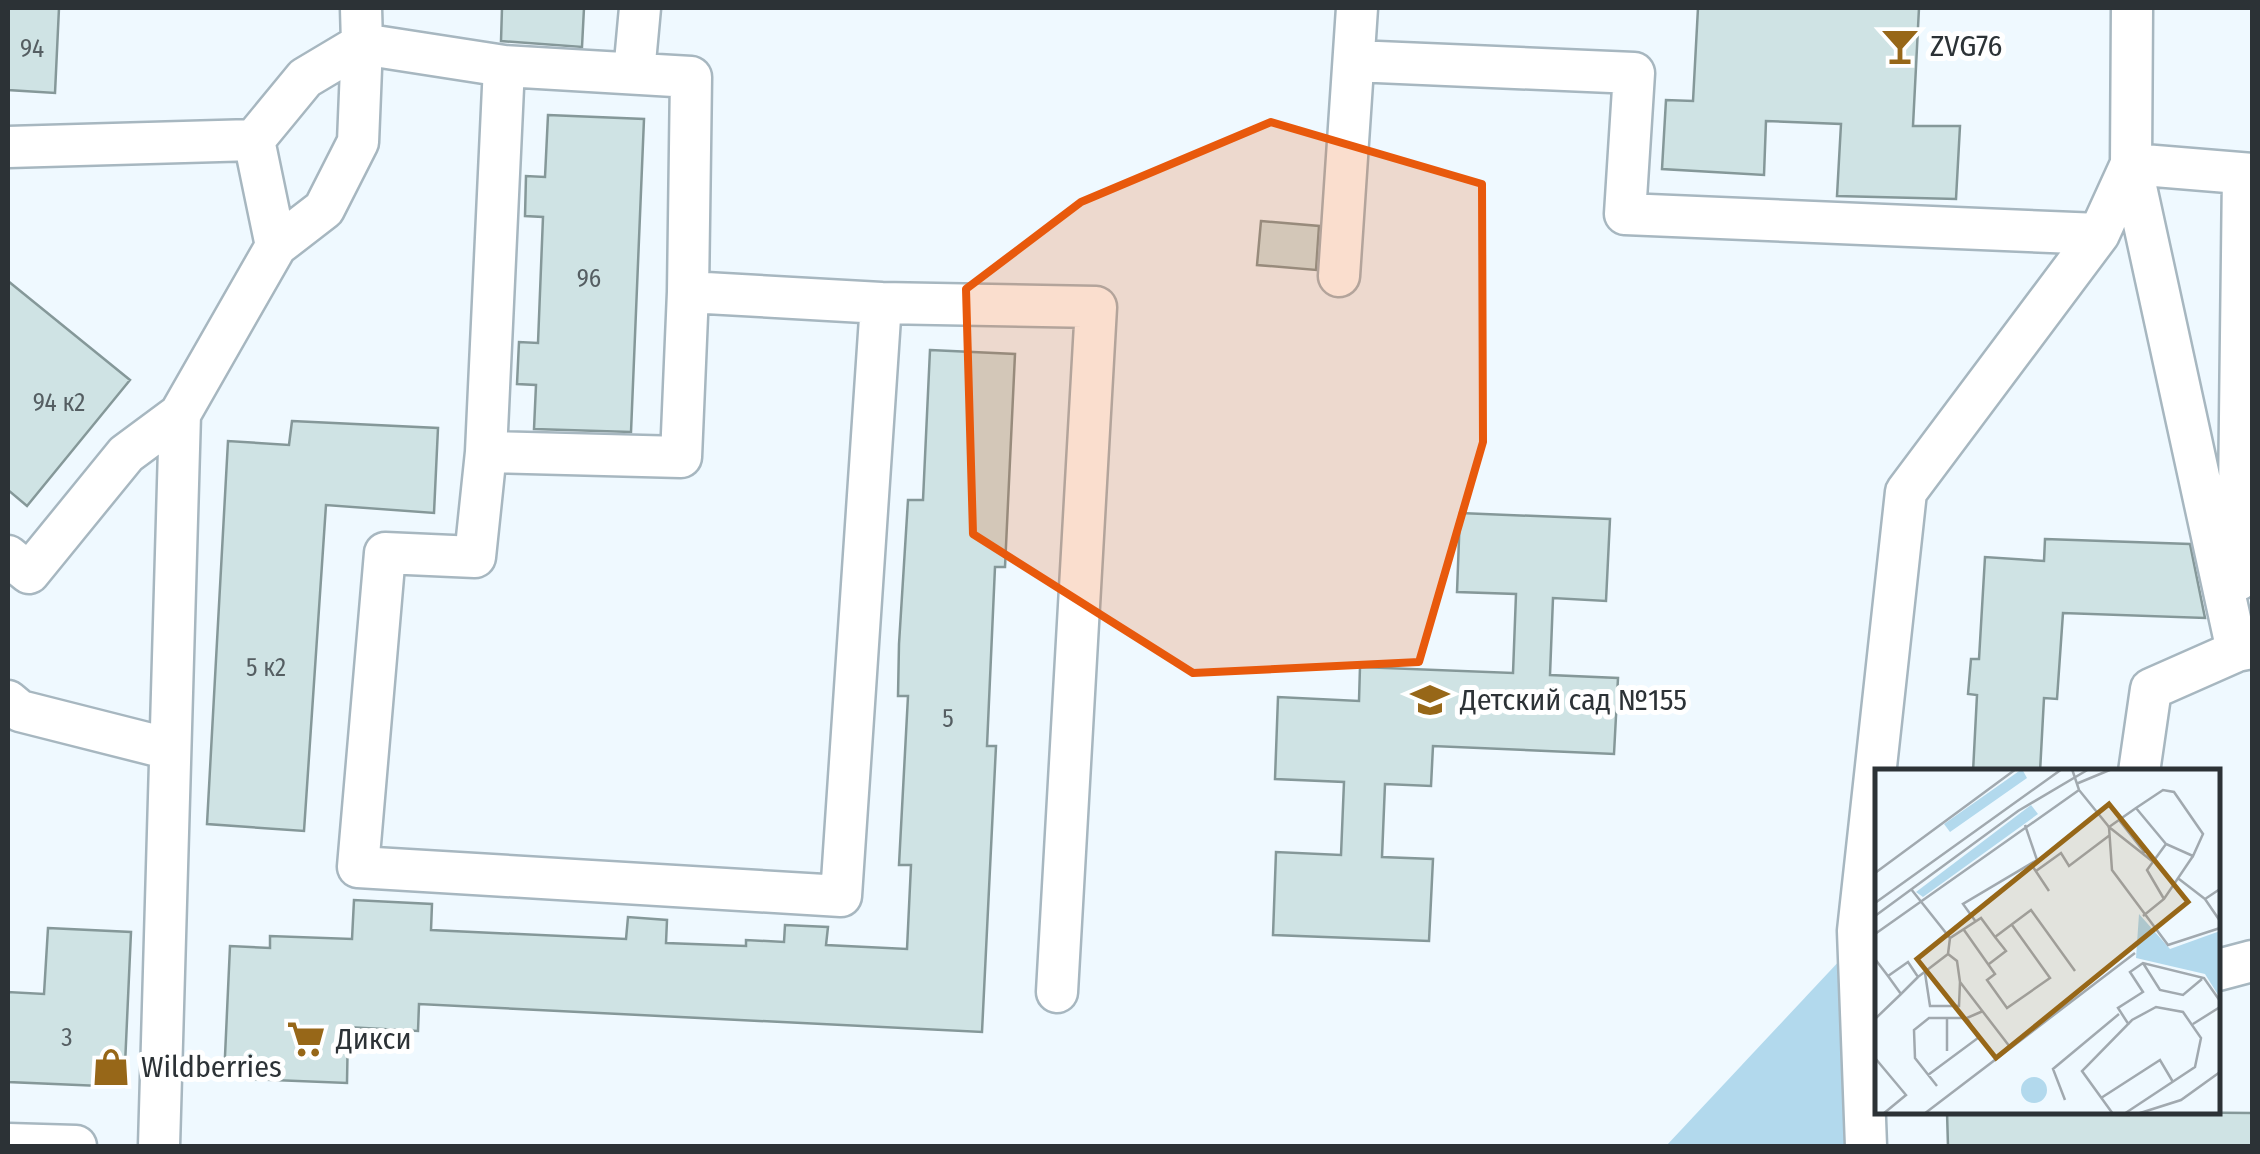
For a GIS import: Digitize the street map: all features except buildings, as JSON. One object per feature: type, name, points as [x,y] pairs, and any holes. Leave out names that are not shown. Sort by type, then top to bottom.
[{"type":"street","points":[[634,74],[640,8]]},
{"type":"street","points":[[1340,276],[1358,8]]},
{"type":"street","points":[[2132,8],[2132,164],[2245,649]]},
{"type":"street","points":[[361,26],[504,66],[692,77],[682,456],[486,452]]},
{"type":"street","points":[[8,147],[254,140],[304,78],[361,26]]},
{"type":"street","points":[[8,556],[28,574],[126,454],[180,414],[276,246],[324,210],[358,142],[361,26]]},
{"type":"street","points":[[1354,61],[1634,73],[1624,214],[2099,234]]},
{"type":"street","points":[[504,66],[486,452],[475,557],[385,552],[358,866],[841,896],[882,303]]},
{"type":"street","points":[[254,140],[276,246]]},
{"type":"street","points":[[2132,164],[2248,174],[2245,649]]},
{"type":"street","points":[[1876,769],[1906,492],[2099,234],[2132,164]]},
{"type":"street","points":[[688,292],[882,303],[1096,307],[1057,992]]},
{"type":"street","points":[[159,1146],[180,414]]},
{"type":"street","points":[[2139,769],[2151,690],[2245,649]]},
{"type":"street","points":[[12,715],[170,749]]},
{"type":"street","points":[[1866,1146],[1870,994],[1858,931],[1875,776]]},
{"type":"street","points":[[2220,970],[2252,962]]},
{"type":"street","points":[[8,1144],[76,1146]]},
{"type":"highlighted area","points":[[1271,122],[1482,184],[1483,442],[1419,662],[1193,673],[973,534],[966,289],[1081,202]]},
{"type":"shaded area","points":[[1843,957],[1851,1146],[1666,1146]]},
{"type":"place","name":"ZVG76","points":[[1900,46]]},
{"type":"place","name":"Детский сад №155","points":[[1430,700]]},
{"type":"place","name":"Дикси","points":[[306,1039]]},
{"type":"place","name":"Wildberries","points":[[111,1067]]}]
